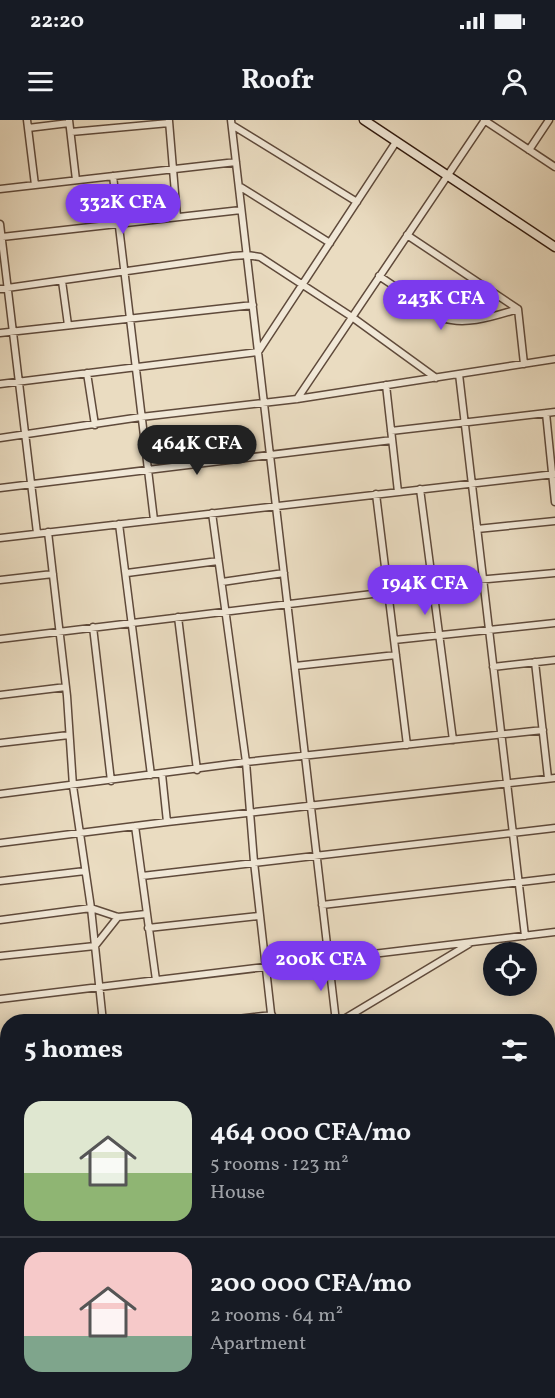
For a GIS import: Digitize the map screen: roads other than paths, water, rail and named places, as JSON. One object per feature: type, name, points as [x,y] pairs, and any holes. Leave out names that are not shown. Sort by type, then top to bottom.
[{"type":"main road","points":[[364,120],[555,247]]},
{"type":"street","points":[[27,120],[35,185]]},
{"type":"street","points":[[297,399],[484,120],[555,167]]},
{"type":"street","points":[[529,150],[549,120]]},
{"type":"street","points":[[28,128],[69,121],[76,180]]},
{"type":"street","points":[[71,132],[169,122],[177,217]]},
{"type":"street","points":[[231,122],[357,202]]},
{"type":"street","points":[[231,122],[322,905],[337,1014]]},
{"type":"street","points":[[0,384],[258,352],[396,142]]},
{"type":"street","points":[[0,189],[236,162]]},
{"type":"street","points":[[113,176],[154,520]]},
{"type":"street","points":[[239,186],[330,243]]},
{"type":"street","points":[[2,237],[242,210]]},
{"type":"street","points":[[0,224],[4,289],[13,331],[37,533]]},
{"type":"street","points":[[407,235],[518,309]]},
{"type":"street","points":[[4,289],[247,255],[260,257],[352,317],[436,378]]},
{"type":"street","points":[[379,276],[450,321],[482,319],[518,309]]},
{"type":"street","points":[[62,281],[68,325]]},
{"type":"street","points":[[0,333],[253,305]]},
{"type":"street","points":[[518,309],[524,364]]},
{"type":"street","points":[[0,438],[141,417],[297,399],[555,359]]},
{"type":"street","points":[[87,373],[95,425]]},
{"type":"street","points":[[459,374],[525,936]]},
{"type":"street","points":[[386,385],[398,492]]},
{"type":"street","points":[[391,431],[555,412]]},
{"type":"street","points":[[546,413],[554,474],[555,502]]},
{"type":"street","points":[[0,488],[392,440]]},
{"type":"street","points":[[0,538],[554,474]]},
{"type":"street","points":[[420,489],[453,740]]},
{"type":"street","points":[[376,494],[407,745]]},
{"type":"street","points":[[212,513],[246,762],[259,916],[272,1014]]},
{"type":"street","points":[[477,529],[555,521]]},
{"type":"street","points":[[119,524],[151,776]]},
{"type":"street","points":[[48,532],[66,687],[73,786],[91,908],[102,1014]]},
{"type":"street","points":[[127,573],[218,561]]},
{"type":"street","points":[[222,582],[284,573]]},
{"type":"street","points":[[0,639],[288,605],[433,584],[555,573]]},
{"type":"street","points":[[0,580],[52,574]]},
{"type":"street","points":[[178,617],[196,770]]},
{"type":"street","points":[[394,640],[555,623]]},
{"type":"street","points":[[93,627],[111,781]]},
{"type":"street","points":[[295,666],[396,655]]},
{"type":"street","points":[[493,667],[555,660]]},
{"type":"street","points":[[0,843],[135,825],[551,778],[535,662]]},
{"type":"street","points":[[0,695],[66,687]]},
{"type":"street","points":[[0,794],[246,762],[543,730]]},
{"type":"street","points":[[0,743],[69,735]]},
{"type":"street","points":[[162,774],[167,822]]},
{"type":"street","points":[[135,825],[156,980]]},
{"type":"street","points":[[142,876],[555,828]]},
{"type":"street","points":[[0,881],[85,871]]},
{"type":"street","points":[[322,905],[555,878]]},
{"type":"street","points":[[0,920],[91,908],[118,916],[146,914]]},
{"type":"street","points":[[0,956],[95,946],[118,916]]},
{"type":"street","points":[[148,928],[259,916]]},
{"type":"street","points":[[0,999],[555,932]]},
{"type":"street","points":[[351,1014],[472,942]]}]
